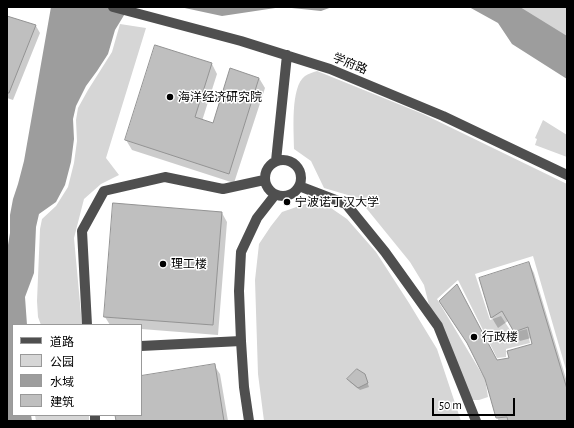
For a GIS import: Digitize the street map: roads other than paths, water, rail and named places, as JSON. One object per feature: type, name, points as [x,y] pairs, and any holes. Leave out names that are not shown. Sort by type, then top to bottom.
[{"type":"street","name":"学府路","points":[[113,7],[129,10],[241,41],[330,69],[443,116],[567,175]]},
{"type":"street","points":[[276,161],[287,55]]},
{"type":"street","points":[[285,160],[293,163],[299,169],[301,178],[300,186],[289,196],[282,197],[275,195],[270,192],[266,186],[264,180],[265,172],[270,165],[276,161],[285,160]]},
{"type":"street","points":[[87,324],[82,231],[104,191],[165,177],[223,189],[264,180]]},
{"type":"street","points":[[300,186],[346,204],[385,252],[438,326],[476,421]]},
{"type":"street","points":[[249,421],[244,387],[241,341],[239,291],[241,252],[257,218],[275,195]]},
{"type":"street","points":[[142,346],[241,341]]},
{"type":"water","points":[[51,7],[129,7],[115,30],[108,54],[86,86],[76,106],[73,119],[74,139],[71,162],[65,185],[56,202],[39,214],[36,227],[34,273],[25,297],[27,324],[12,324],[12,416],[31,416],[32,421],[7,421],[7,251],[13,199],[24,161]]},
{"type":"water","points":[[180,7],[282,7],[222,16]]},
{"type":"water","points":[[282,7],[332,7],[321,11]]},
{"type":"water","points":[[469,7],[520,7],[567,36],[567,79],[512,44],[498,23]]},
{"type":"place","name":"海洋经济研究院","points":[[170,97]]},
{"type":"place","name":"宁波诺丁汉大学","points":[[287,202]]},
{"type":"place","name":"理工楼","points":[[163,264]]},
{"type":"place","name":"行政楼","points":[[474,337]]}]
